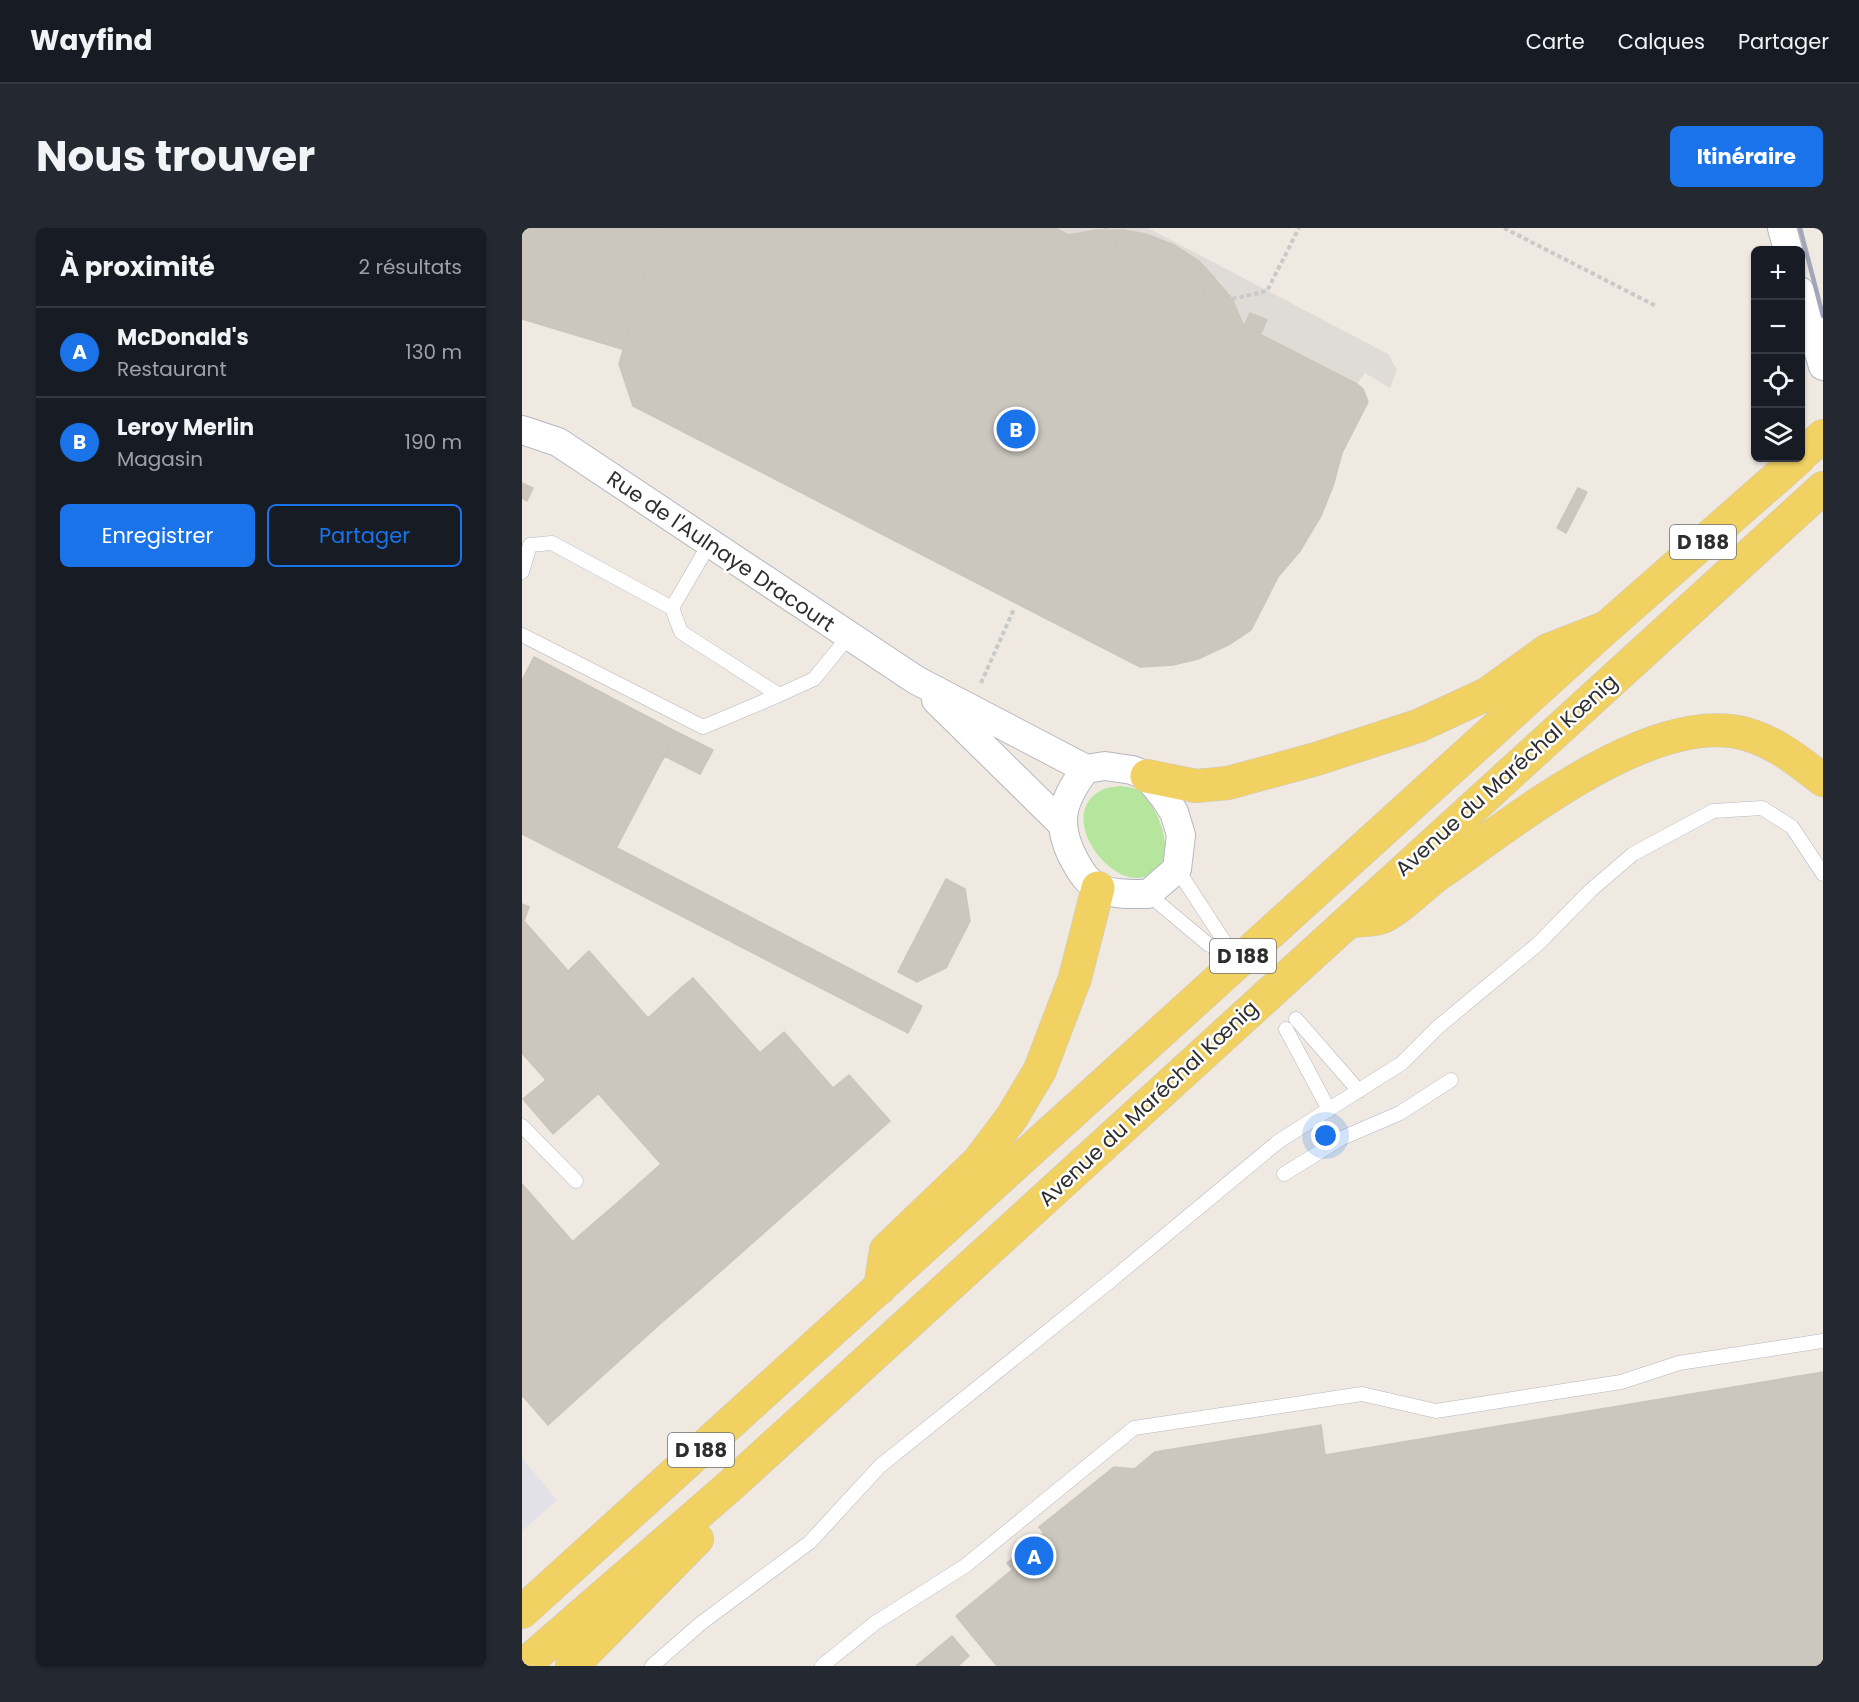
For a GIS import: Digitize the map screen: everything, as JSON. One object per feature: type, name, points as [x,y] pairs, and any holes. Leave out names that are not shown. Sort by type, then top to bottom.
[{"type":"main road","name":"D 188","points":[[1607,627],[1811,447]]},
{"type":"main road","name":"Avenue du Maréchal Kœnig","points":[[523,1666],[731,1485],[1823,488]]},
{"type":"main road","points":[[1147,776],[1196,786],[1228,783],[1328,755],[1418,726],[1487,694],[1548,650],[1607,627]]},
{"type":"main road","name":"Avenue du Maréchal Kœnig","points":[[522,1612],[1607,627]]},
{"type":"main road","points":[[1345,922],[1382,917],[1426,882],[1579,778],[1654,742],[1701,730],[1744,734],[1781,747],[1823,780]]},
{"type":"main road","points":[[880,1288],[886,1250],[978,1162],[1012,1117],[1040,1070],[1075,978],[1098,888]]},
{"type":"main road","points":[[572,1666],[698,1538],[731,1485]]},
{"type":"street","points":[[1782,228],[1787,246]]},
{"type":"street","points":[[1803,300],[1823,366]]},
{"type":"street","name":"Rue de l'Aulnaye Dracourt","points":[[522,430],[558,442],[711,541],[916,680],[1086,769]]},
{"type":"street","name":"Rue de l'Aulnaye Dracourt","points":[[916,680],[1061,823]]},
{"type":"street","points":[[1105,766],[1132,770],[1147,776],[1174,812],[1181,835],[1177,869],[1148,894],[1122,894],[1098,888],[1082,874],[1077,866],[1068,849],[1061,823],[1072,786],[1086,769],[1105,766]]},
{"type":"lane","points":[[672,608],[711,541]]},
{"type":"lane","points":[[522,572],[530,545],[552,543],[672,608],[681,632],[779,695]]},
{"type":"lane","points":[[522,635],[703,727],[814,679],[849,636]]},
{"type":"lane","points":[[652,1666],[700,1624],[810,1542],[880,1466],[1109,1282],[1279,1141],[1402,1063],[1438,1027],[1538,944],[1591,890],[1633,854],[1713,811],[1762,808],[1792,827],[1823,874]]},
{"type":"lane","points":[[1177,869],[1224,941]]},
{"type":"lane","points":[[1148,894],[1209,945]]},
{"type":"lane","points":[[1296,1019],[1359,1091]]},
{"type":"lane","points":[[1286,1029],[1329,1110]]},
{"type":"lane","points":[[1284,1174],[1342,1138],[1400,1113],[1451,1080]]},
{"type":"lane","points":[[522,1126],[576,1181]]},
{"type":"lane","points":[[822,1666],[875,1623],[965,1566],[1134,1428],[1362,1394],[1436,1411],[1621,1382],[1679,1363],[1823,1341]]},
{"type":"path","points":[[1232,298],[1267,291],[1299,228]]},
{"type":"path","points":[[1504,228],[1656,306]]},
{"type":"path","points":[[980,687],[1014,609]]},
{"type":"shaded area","points":[[1055,228],[1148,228],[1388,354],[1397,370],[1390,388],[1365,373],[1357,384],[1244,326],[1236,307],[1220,282],[1199,261],[1174,245],[1136,232],[1106,229],[1068,235]]},
{"type":"shaded area","points":[[522,1458],[557,1500],[522,1531]]},
{"type":"green space","points":[[1120,786],[1134,788],[1141,792],[1159,819],[1163,831],[1165,853],[1162,863],[1156,871],[1141,878],[1124,875],[1109,866],[1096,852],[1087,835],[1084,818],[1088,802],[1104,789]]},
{"type":"building","points":[[522,228],[658,228],[622,349],[522,319]]},
{"type":"building","points":[[658,228],[1055,228],[1110,256],[1124,230],[1165,257],[1213,276],[1199,303],[1357,384],[1363,389],[1368,402],[1342,453],[1333,486],[1321,516],[1300,551],[1278,577],[1251,630],[1230,644],[1198,659],[1173,665],[1140,667],[633,406],[619,364]]},
{"type":"building","points":[[1096,230],[1124,230],[1110,256],[1068,235]]},
{"type":"building","points":[[1124,230],[1146,234],[1174,245],[1199,261],[1213,276],[1165,257]]},
{"type":"building","points":[[1213,276],[1232,299],[1244,326],[1199,303]]},
{"type":"building","points":[[1250,313],[1267,320],[1261,333],[1244,326]]},
{"type":"building","points":[[522,483],[533,488],[527,501],[522,498]]},
{"type":"building","points":[[1578,488],[1587,492],[1566,533],[1557,528]]},
{"type":"building","points":[[534,657],[677,732],[602,875],[522,834],[522,680]]},
{"type":"building","points":[[677,732],[713,750],[700,774],[664,756]]},
{"type":"building","points":[[617,848],[922,1006],[908,1033],[602,875]]},
{"type":"building","points":[[946,879],[965,889],[970,921],[946,968],[917,982],[898,972]]},
{"type":"building","points":[[522,904],[529,907],[524,921],[568,971],[589,951],[648,1018],[681,988],[748,1063],[784,1032],[833,1088],[849,1075],[890,1121],[696,1293],[617,1203],[670,1156],[608,1085],[553,1134],[523,1099],[546,1080],[522,1053]]},
{"type":"building","points":[[693,978],[760,1053],[748,1063],[681,988]]},
{"type":"building","points":[[608,1085],[670,1156],[661,1164],[598,1093]]},
{"type":"building","points":[[522,1184],[573,1242],[558,1255],[522,1214]]},
{"type":"building","points":[[617,1203],[696,1293],[660,1324],[581,1234]]},
{"type":"building","points":[[522,1214],[558,1255],[581,1234],[660,1324],[548,1425],[522,1395]]},
{"type":"building","points":[[1823,1372],[1823,1666],[997,1666],[956,1616],[1155,1452],[1321,1425],[1325,1455]]},
{"type":"building","points":[[1114,1467],[1135,1469],[1049,1539],[1039,1527]]},
{"type":"building","points":[[1044,1533],[1049,1539],[1012,1569],[1007,1563]]},
{"type":"building","points":[[952,1636],[969,1656],[958,1666],[916,1666]]},
{"type":"railway","points":[[1800,228],[1823,316]]},
{"type":"place","name":"Leroy Merlin","points":[[1016,429]]},
{"type":"place","name":"McDonald's","points":[[1034,1556]]}]
